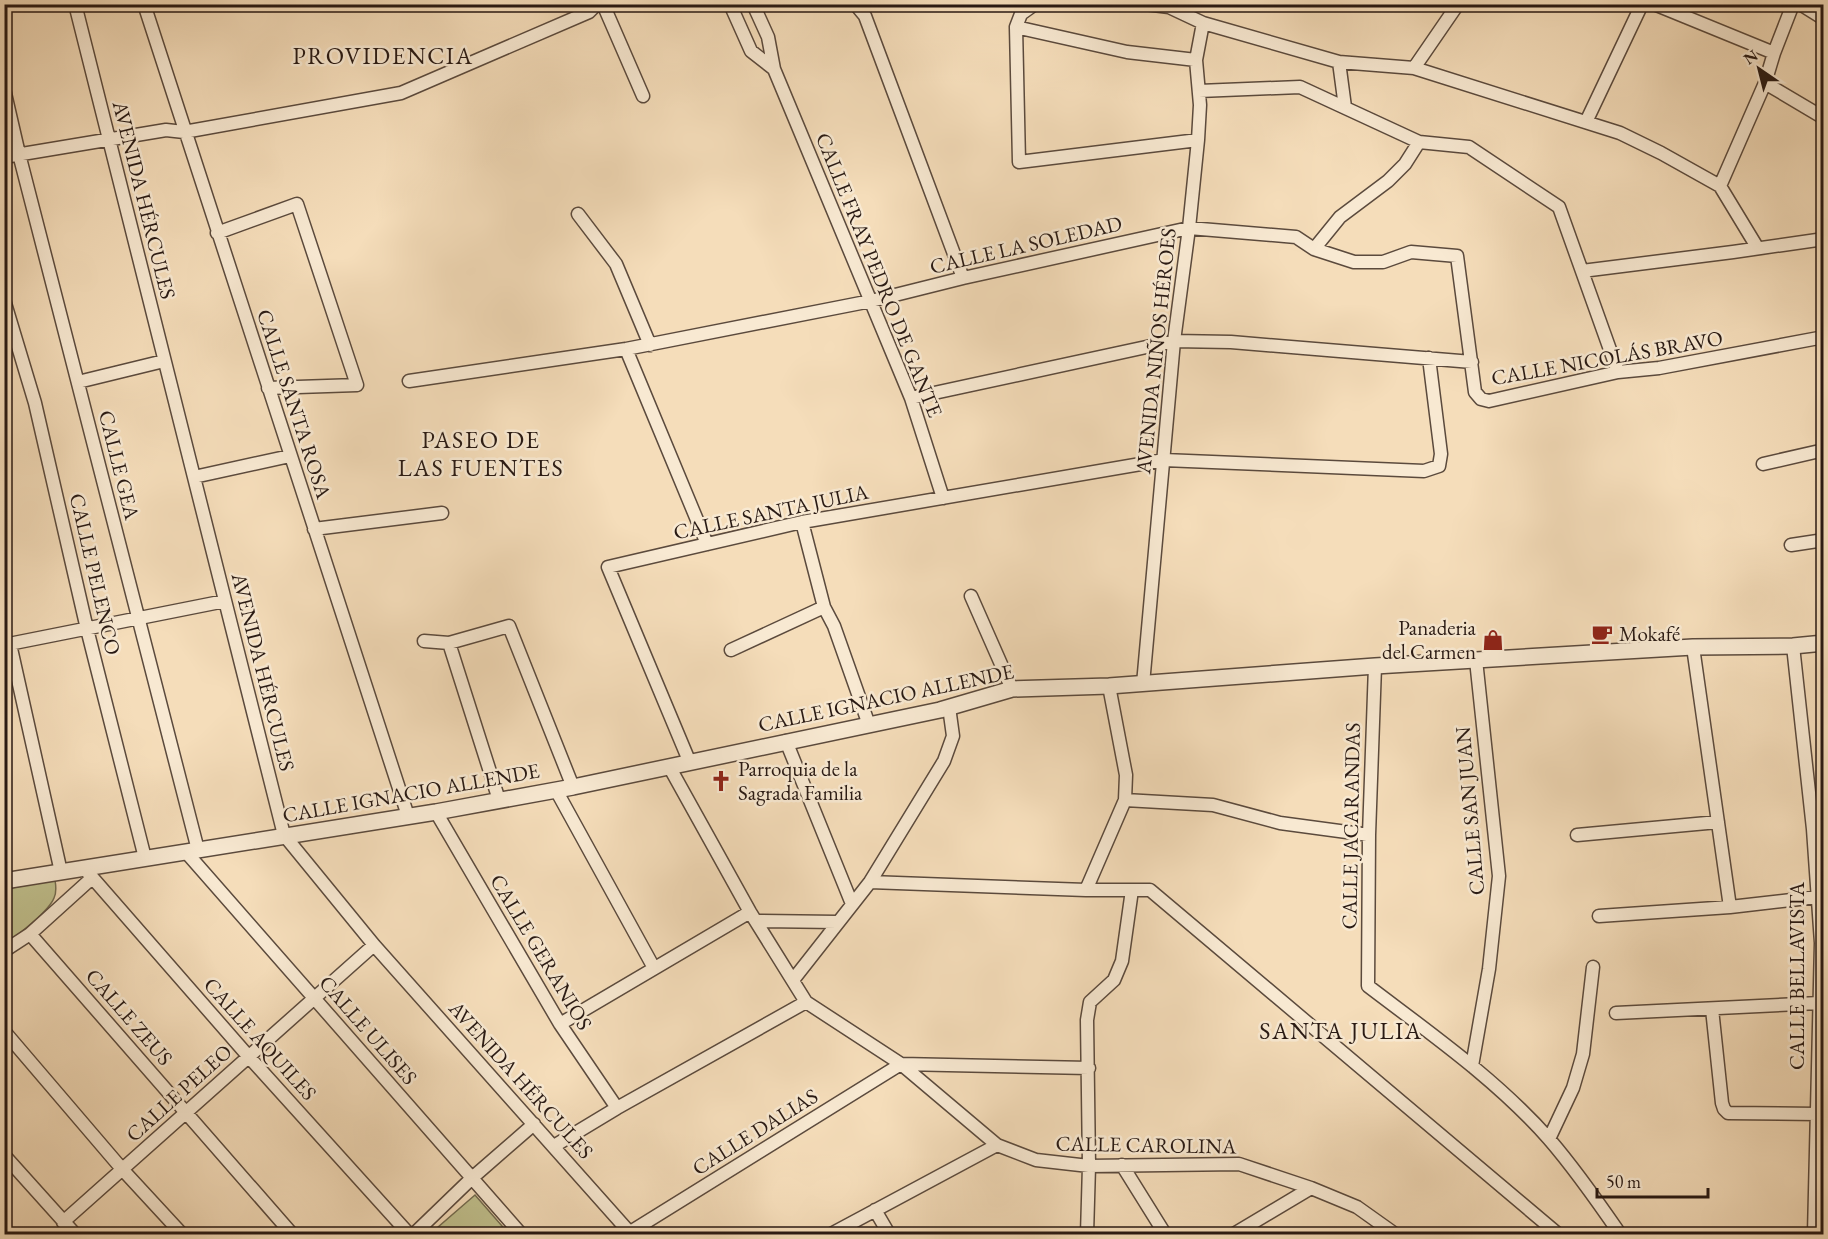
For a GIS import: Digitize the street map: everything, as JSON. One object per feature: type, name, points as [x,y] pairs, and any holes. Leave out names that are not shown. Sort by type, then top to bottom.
[{"type":"street","name":"AVENIDA HÉRCULES","points":[[75,4],[284,835],[374,945],[554,1146],[629,1234]]},
{"type":"street","name":"CALLE SANTA ROSA","points":[[144,4],[408,816]]},
{"type":"street","points":[[4,157],[166,130],[184,132],[401,93],[589,12],[597,4]]},
{"type":"street","points":[[603,4],[643,96]]},
{"type":"street","name":"CALLE FRAY PEDRO DE GANTE","points":[[730,4],[751,51],[774,69]]},
{"type":"street","name":"CALLE FRAY PEDRO DE GANTE","points":[[753,4],[768,37],[774,69],[911,398],[943,498]]},
{"type":"street","points":[[855,4],[865,15],[963,278]]},
{"type":"street","points":[[1035,4],[1021,14],[1016,27],[1019,162],[1198,140]]},
{"type":"street","points":[[1145,4],[1169,6],[1203,23],[1340,62],[1414,68],[1620,133],[1720,186],[1757,248]]},
{"type":"street","points":[[1414,68],[1458,4]]},
{"type":"street","points":[[1586,122],[1642,4]]},
{"type":"street","points":[[1654,4],[1774,53]]},
{"type":"street","points":[[1720,186],[1764,84],[1793,4]]},
{"type":"street","points":[[1800,4],[1824,19]]},
{"type":"street","name":"AVENIDA NIÑOS HÉROES","points":[[1143,684],[1174,341],[1198,140],[1199,91],[1196,60],[1203,23]]},
{"type":"street","points":[[1016,27],[1126,52],[1196,60]]},
{"type":"street","points":[[1340,62],[1345,107]]},
{"type":"street","points":[[1764,84],[1824,118]]},
{"type":"street","points":[[1199,91],[1300,87],[1419,142],[1469,147],[1559,207],[1618,372]]},
{"type":"street","name":"CALLE GEA","points":[[4,89],[139,619],[192,851]]},
{"type":"street","points":[[1314,249],[1341,217],[1388,181],[1405,164],[1419,142]]},
{"type":"street","points":[[217,233],[297,204],[357,385],[268,388]]},
{"type":"street","points":[[578,214],[616,264],[650,345]]},
{"type":"street","name":"CALLE LA SOLEDAD","points":[[409,381],[650,345],[871,302],[963,278],[1189,228],[1296,237],[1314,249],[1354,262],[1383,262],[1411,252],[1457,256],[1472,362]]},
{"type":"street","points":[[1582,271],[1824,238]]},
{"type":"street","name":"CALLE PELENCO","points":[[4,300],[35,403],[87,628],[145,858]]},
{"type":"street","name":"CALLE NICOLÁS BRAVO","points":[[911,398],[1174,341],[1231,342],[1472,362],[1475,392],[1481,399],[1489,401],[1618,372],[1659,368],[1824,338]]},
{"type":"street","points":[[626,349],[707,544]]},
{"type":"street","name":"CALLE SANTA JULIA","points":[[690,764],[608,567],[802,522],[1164,460],[1424,471],[1439,466],[1441,454],[1429,358]]},
{"type":"street","points":[[78,382],[164,361]]},
{"type":"street","points":[[1763,464],[1824,450]]},
{"type":"street","points":[[194,477],[290,456]]},
{"type":"street","points":[[314,529],[442,513]]},
{"type":"street","points":[[802,522],[824,607],[834,626],[869,725]]},
{"type":"street","points":[[1791,545],[1824,540]]},
{"type":"street","points":[[971,596],[1012,689]]},
{"type":"street","points":[[61,872],[7,644],[225,601]]},
{"type":"street","points":[[731,650],[824,607]]},
{"type":"street","points":[[424,641],[449,643],[509,626],[573,787]]},
{"type":"street","points":[[449,643],[499,800]]},
{"type":"street","name":"CALLE IGNACIO ALLENDE","points":[[4,881],[61,872],[88,873],[145,858],[436,812],[573,787],[950,707],[1012,689],[1143,684],[1375,666],[1693,647],[1793,646],[1824,643]]},
{"type":"street","name":"CALLE BELLAVISTA","points":[[1793,646],[1813,829],[1822,958],[1817,1114],[1819,1198],[1814,1234]]},
{"type":"street","points":[[1693,647],[1730,907]]},
{"type":"street","name":"CALLE SAN JUAN","points":[[1472,1066],[1489,969],[1499,876],[1476,660]]},
{"type":"street","name":"CALLE JACARANDAS","points":[[1375,666],[1369,835],[1368,986],[1472,1066]]},
{"type":"street","points":[[1086,890],[1125,800],[1126,775],[1109,686]]},
{"type":"street","points":[[793,980],[870,882],[944,762],[953,736],[950,707]]},
{"type":"street","points":[[786,741],[852,904]]},
{"type":"street","name":"CALLE CAROLINA","points":[[670,768],[753,916],[806,1002],[901,1065],[997,1145],[1036,1160],[1089,1166],[1239,1164],[1311,1188],[1358,1207],[1395,1234]]},
{"type":"street","points":[[556,790],[654,968]]},
{"type":"street","points":[[1125,800],[1213,805],[1280,823],[1369,835]]},
{"type":"street","name":"CALLE GERANIOS","points":[[436,812],[560,1024],[617,1108]]},
{"type":"street","points":[[1577,835],[1718,822]]},
{"type":"street","name":"CALLE ULISES","points":[[192,851],[314,998],[521,1234]]},
{"type":"street","points":[[4,951],[30,934],[88,873]]},
{"type":"street","name":"CALLE AQUILES","points":[[88,873],[249,1057],[409,1234]]},
{"type":"street","points":[[870,882],[1086,890],[1150,890],[1558,1234]]},
{"type":"street","points":[[1087,1234],[1090,1002],[1114,980],[1122,961],[1132,890]]},
{"type":"street","points":[[1599,916],[1730,907],[1817,897]]},
{"type":"street","points":[[560,1024],[654,968],[753,916],[837,922]]},
{"type":"street","name":"CALLE ZEUS","points":[[30,934],[292,1234]]},
{"type":"street","name":"CALLE PELEO","points":[[63,1222],[374,945]]},
{"type":"street","points":[[1549,1139],[1573,1088],[1583,1054],[1593,967]]},
{"type":"street","points":[[554,1146],[806,1002]]},
{"type":"street","points":[[1616,1013],[1819,1004]]},
{"type":"street","points":[[1712,1008],[1724,1109],[1728,1113],[1817,1114]]},
{"type":"street","points":[[4,1031],[122,1169],[182,1234]]},
{"type":"street","points":[[901,1065],[1089,1068]]},
{"type":"street","name":"CALLE DALIAS","points":[[629,1234],[901,1065]]},
{"type":"street","points":[[1472,1066],[1549,1139],[1620,1234]]},
{"type":"street","points":[[414,1234],[472,1178],[534,1124]]},
{"type":"street","points":[[831,1234],[997,1145]]},
{"type":"street","points":[[4,1155],[75,1234]]},
{"type":"street","points":[[1122,1165],[1165,1234]]},
{"type":"street","points":[[1234,1234],[1311,1188]]},
{"type":"street","points":[[875,1210],[889,1234]]},
{"type":"green space","points":[[55,880],[56,894],[46,910],[5,944],[5,889]]},
{"type":"green space","points":[[475,1195],[509,1234],[430,1234]]},
{"type":"place","name":"Mokafé","points":[[1602,634]]},
{"type":"place","name":"Panaderia del Carmen","points":[[1493,640]]},
{"type":"place","name":"Parroquia de la Sagrada Familia","points":[[721,781]]},
{"type":"district","name":"PROVIDENCIA","points":[[383,56]]},
{"type":"district","name":"PASEO DE LAS FUENTES","points":[[481,454]]},
{"type":"district","name":"SANTA JULIA","points":[[1341,1031]]}]
